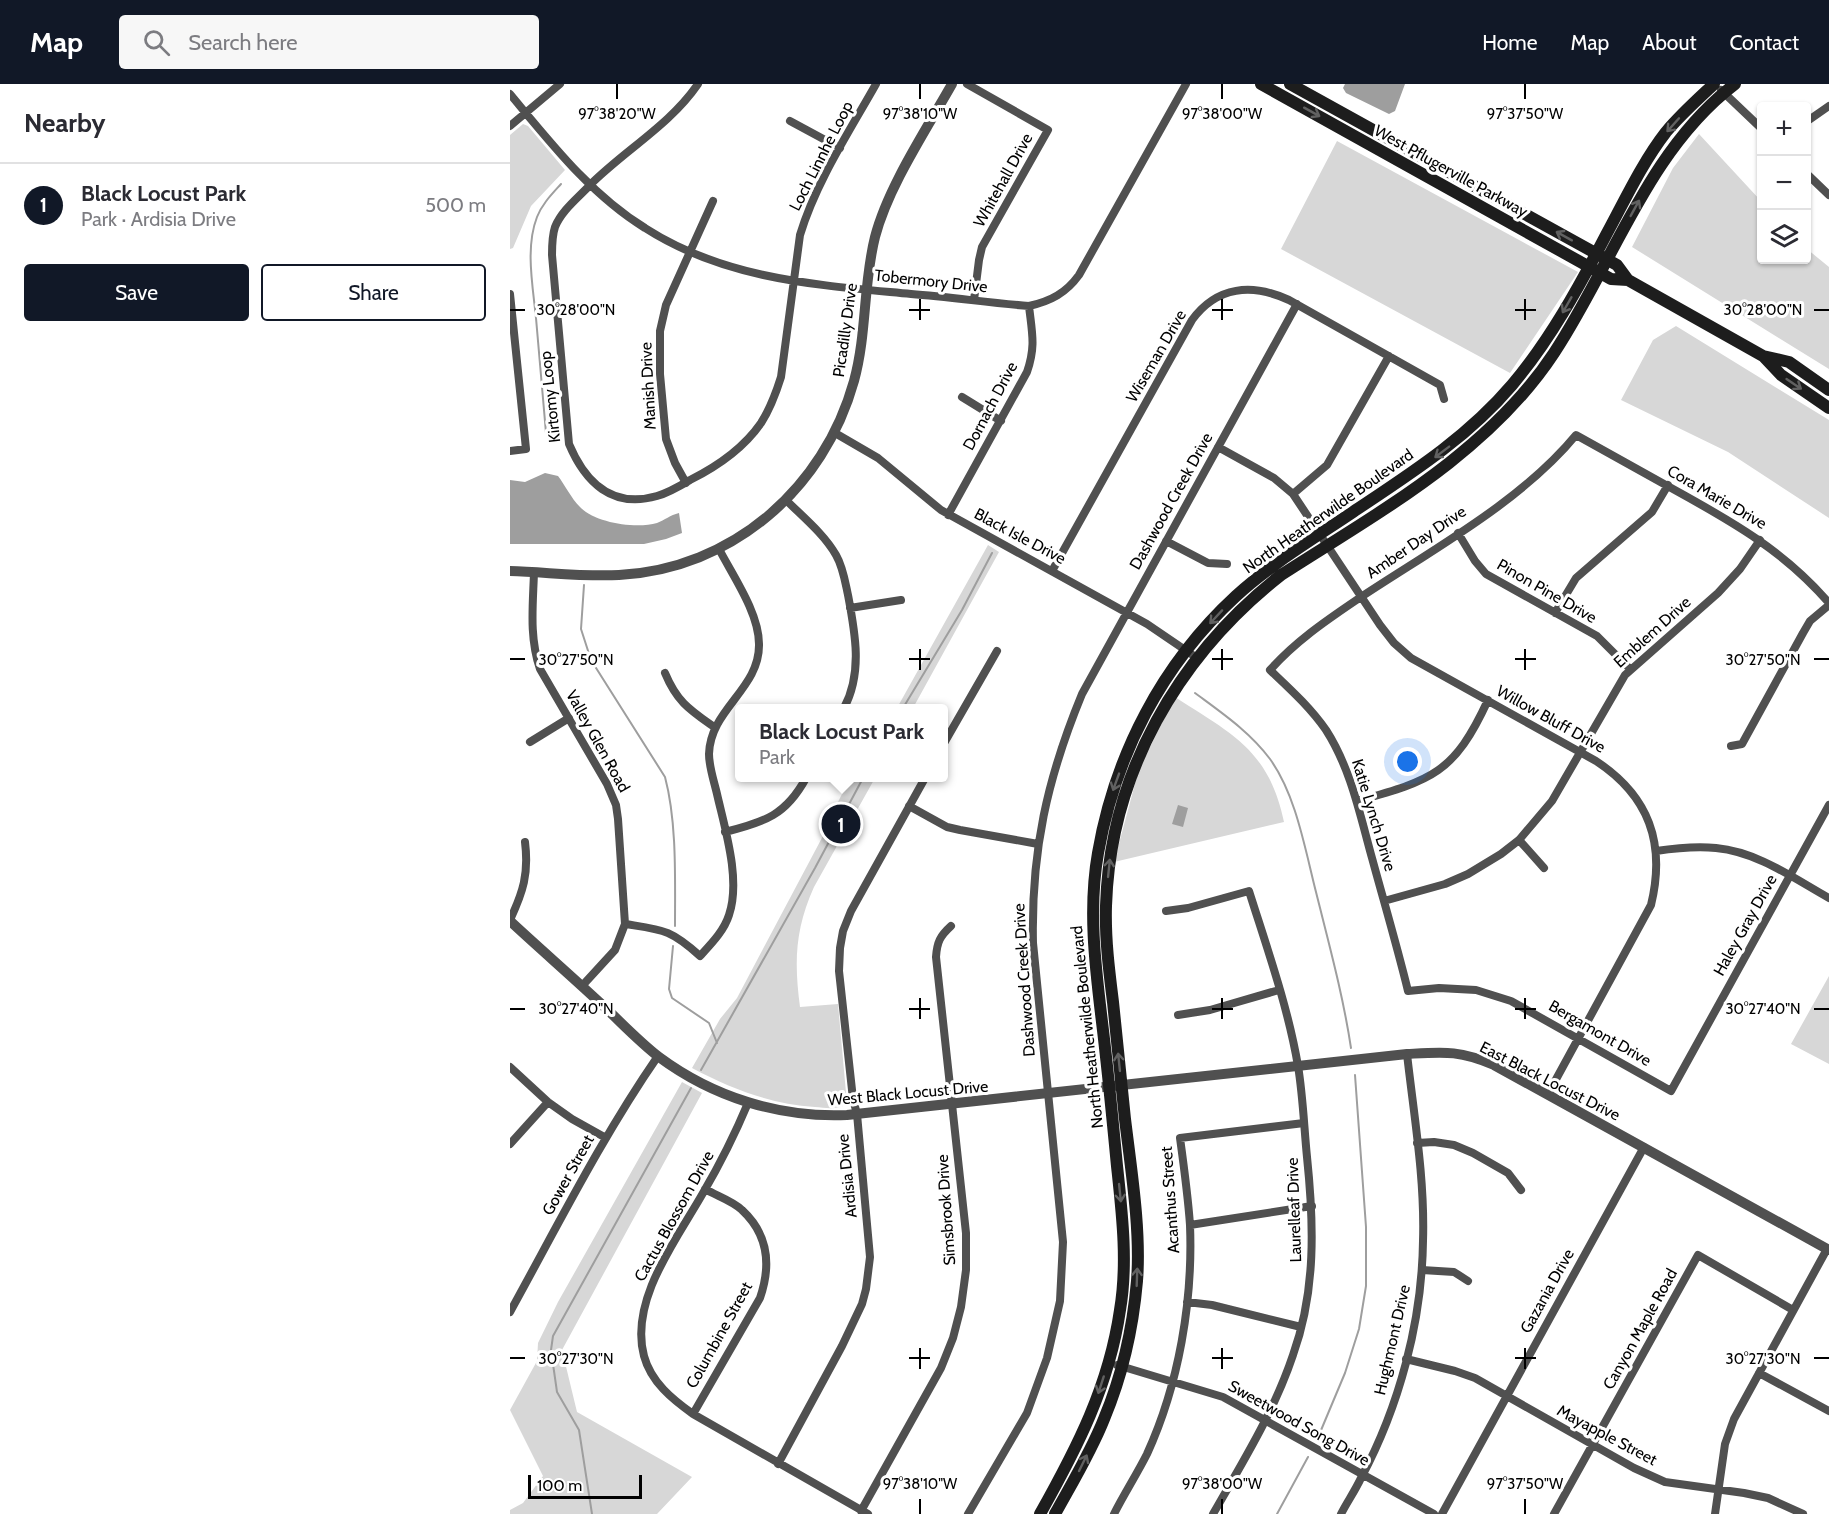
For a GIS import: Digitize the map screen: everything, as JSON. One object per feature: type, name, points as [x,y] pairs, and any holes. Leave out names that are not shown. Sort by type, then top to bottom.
[{"type":"main road","name":"West Pflugerville Parkway","points":[[1261,84],[1611,279],[1628,280]]},
{"type":"main road","name":"West Pflugerville Parkway","points":[[1290,84],[1608,260],[1617,266],[1628,280],[1763,356],[1789,362],[1829,390]]},
{"type":"main road","points":[[1718,87],[1735,84]]},
{"type":"main road","name":"North Heatherwilde Boulevard","points":[[1055,1514],[1105,1418],[1121,1366],[1133,1314],[1137,1277],[1136,1210],[1094,945],[1093,906],[1097,855],[1107,808],[1127,752],[1145,711],[1186,650],[1235,597],[1275,565],[1427,463],[1455,442],[1498,401],[1550,335],[1633,183],[1666,132],[1718,87]]},
{"type":"main road","name":"North Heatherwilde Boulevard","points":[[1040,1514],[1069,1462],[1092,1413],[1108,1363],[1120,1312],[1124,1277],[1122,1211],[1106,906],[1111,857],[1120,812],[1140,756],[1168,698],[1197,658],[1262,590],[1281,575],[1435,474],[1464,452],[1508,410],[1554,354],[1640,201],[1670,153],[1718,87]]},
{"type":"main road","points":[[1357,137],[1363,125]]},
{"type":"main road","points":[[1550,335],[1550,351],[1554,354]]},
{"type":"main road","name":"West Pflugerville Parkway","points":[[1763,356],[1781,375],[1829,408]]},
{"type":"street","points":[[510,126],[560,84]]},
{"type":"street","name":"Kirtomy Loop","points":[[698,84],[674,114],[629,149],[590,185],[563,213],[556,226],[552,245],[569,444],[579,466],[589,480],[613,495],[627,499],[657,496],[715,468],[733,454],[760,424],[775,393],[783,363],[793,280]]},
{"type":"street","name":"Loch Linnhe Loop","points":[[793,280],[804,221],[840,148],[876,84]]},
{"type":"street","name":"Picadilly Drive","points":[[510,570],[597,576],[639,573],[682,564],[719,549],[748,531],[786,500],[813,469],[846,409],[861,345],[875,237],[886,205],[952,84]]},
{"type":"street","name":"Whitehall Drive","points":[[967,84],[1048,130],[982,247],[974,300]]},
{"type":"street","name":"Tobermory Drive","points":[[510,94],[590,185],[643,228],[689,253],[724,266],[760,275],[1029,306],[1046,302],[1064,292],[1080,275],[1186,84]]},
{"type":"street","points":[[1718,87],[1757,125]]},
{"type":"street","points":[[1811,119],[1829,106]]},
{"type":"street","points":[[790,120],[840,148]]},
{"type":"street","points":[[1658,145],[1670,153]]},
{"type":"street","points":[[1811,178],[1829,195]]},
{"type":"street","name":"Manish Drive","points":[[686,483],[666,439],[659,348],[660,331],[666,305],[713,201]]},
{"type":"street","name":"Wiseman Drive","points":[[1052,571],[1199,311],[1218,296],[1245,290],[1269,292],[1297,304],[1440,385],[1444,399]]},
{"type":"street","points":[[510,294],[526,449],[510,450]]},
{"type":"street","name":"Dashwood Creek Drive","points":[[968,1514],[1027,1413],[1047,1359],[1060,1302],[1063,1242],[1033,944],[1032,904],[1038,844],[1051,780],[1082,694],[1297,304]]},
{"type":"street","name":"Dornach Drive","points":[[948,515],[1027,372],[1033,355],[1029,306]]},
{"type":"street","points":[[1293,494],[1327,465],[1389,356]]},
{"type":"street","points":[[962,397],[1001,421]]},
{"type":"street","name":"Black Isle Drive","points":[[834,433],[878,458],[924,498],[948,515],[1126,613],[1197,658]]},
{"type":"street","name":"Cora Marie Drive","points":[[1576,435],[1728,519],[1760,540],[1803,574],[1829,604]]},
{"type":"street","name":"Amber Day Drive","points":[[1270,670],[1308,634],[1532,480],[1576,435]]},
{"type":"street","name":"Willow Bluff Drive","points":[[1218,447],[1274,478],[1293,494],[1326,546],[1394,643],[1411,658],[1580,751],[1613,772],[1629,787],[1641,804],[1650,823],[1656,850],[1655,884],[1651,905],[1548,1094]]},
{"type":"street","points":[[1555,614],[1576,578],[1652,512],[1668,485]]},
{"type":"street","points":[[786,500],[827,542],[837,556],[843,573],[856,641],[855,672],[845,704]]},
{"type":"street","name":"Pinon Pine Drive","points":[[1458,532],[1475,561],[1486,574],[1597,636],[1630,669]]},
{"type":"street","name":"Emblem Drive","points":[[1384,901],[1445,884],[1468,874],[1519,840],[1552,801],[1612,694],[1630,669],[1718,593],[1760,540]]},
{"type":"street","points":[[1166,541],[1208,563],[1227,564]]},
{"type":"street","points":[[625,924],[667,931],[680,938],[700,956],[717,937],[729,917],[734,882],[709,754],[714,728],[724,710],[744,687],[752,673],[757,662],[759,646],[758,630],[752,614],[719,549]]},
{"type":"street","name":"Valley Glen Road","points":[[534,572],[532,636],[534,653],[540,669],[616,805],[625,924],[615,950],[582,986]]},
{"type":"street","points":[[850,608],[901,600]]},
{"type":"street","points":[[1731,747],[1742,744],[1810,621],[1829,604]]},
{"type":"street","points":[[948,736],[997,651]]},
{"type":"street","name":"Katie Lynch Drive","points":[[1270,670],[1300,698],[1326,730],[1345,766],[1357,801],[1408,990]]},
{"type":"street","points":[[665,673],[672,691],[690,710],[714,728]]},
{"type":"street","points":[[1357,801],[1419,783],[1437,772],[1453,759],[1466,743],[1488,700]]},
{"type":"street","points":[[530,742],[569,718]]},
{"type":"street","points":[[725,832],[755,825],[777,814],[789,804],[803,782]]},
{"type":"street","name":"Ardisia Drive","points":[[778,1464],[842,1346],[862,1304],[866,1288],[870,1257],[857,1114],[839,970],[840,948],[843,931],[851,911],[922,782]]},
{"type":"street","name":"Haley Gray Drive","points":[[1671,1091],[1829,805]]},
{"type":"street","points":[[909,806],[947,826],[960,830],[1038,844]]},
{"type":"street","points":[[1519,840],[1544,868]]},
{"type":"street","points":[[510,921],[526,881],[525,842]]},
{"type":"street","points":[[1656,850],[1698,847],[1730,850],[1760,860],[1829,898]]},
{"type":"street","name":"Laurelleaf Drive","points":[[1166,912],[1249,891],[1288,1019],[1298,1066],[1312,1206],[1312,1265],[1301,1327],[1289,1368],[1265,1420],[1213,1514]]},
{"type":"street","name":"West Black Locust Drive","points":[[510,921],[658,1056],[689,1076],[748,1103],[783,1112],[821,1116],[953,1105],[1115,1086]]},
{"type":"street","name":"Simsbrook Drive","points":[[865,1512],[941,1368],[953,1338],[961,1307],[966,1270],[966,1233],[936,957],[940,935],[951,926]]},
{"type":"street","name":"Bergamont Drive","points":[[1408,990],[1439,988],[1484,993],[1511,1001],[1671,1091]]},
{"type":"street","points":[[1178,1015],[1210,1010],[1279,990]]},
{"type":"street","name":"East Black Locust Drive","points":[[1115,1086],[1407,1054],[1451,1052],[1473,1056],[1548,1094],[1828,1250]]},
{"type":"street","name":"Hughmont Drive","points":[[1341,1514],[1363,1475],[1384,1430],[1406,1359],[1417,1309],[1422,1270],[1423,1206],[1407,1054]]},
{"type":"street","name":"Gower Street","points":[[510,1312],[606,1138],[658,1056]]},
{"type":"street","points":[[510,1067],[548,1102],[606,1138]]},
{"type":"street","points":[[510,1144],[548,1102]]},
{"type":"street","name":"Cactus Blossom Drive","points":[[748,1103],[735,1135],[652,1281],[642,1314],[644,1356],[654,1378],[669,1397],[693,1414],[865,1512]]},
{"type":"street","name":"Acanthus Street","points":[[1113,1514],[1147,1454],[1172,1380],[1181,1341],[1187,1302],[1190,1225],[1180,1138],[1304,1123]]},
{"type":"street","points":[[1418,1143],[1434,1142],[1454,1145],[1473,1153],[1508,1173],[1521,1191]]},
{"type":"street","name":"Gazania Drive","points":[[1442,1514],[1644,1147]]},
{"type":"street","name":"Columbine Street","points":[[693,1414],[760,1298],[767,1278],[762,1238],[752,1223],[742,1209],[705,1189]]},
{"type":"street","points":[[1190,1225],[1312,1206]]},
{"type":"street","points":[[1715,1514],[1725,1444],[1731,1427],[1793,1310],[1828,1250]]},
{"type":"street","name":"Canyon Maple Road","points":[[1554,1514],[1698,1255],[1793,1310]]},
{"type":"street","points":[[1422,1270],[1454,1272],[1468,1281]]},
{"type":"street","points":[[1187,1302],[1212,1305],[1301,1327]]},
{"type":"street","name":"Mayapple Street","points":[[1406,1359],[1474,1378],[1634,1468],[1665,1482],[1768,1498],[1803,1514]]},
{"type":"street","name":"Sweetwood Song Drive","points":[[1108,1363],[1223,1396],[1434,1514]]},
{"type":"street","points":[[1759,1373],[1829,1411]]},
{"type":"shaded area","points":[[1345,84],[1405,84],[1395,111],[1389,114],[1346,93],[1343,88]]},
{"type":"shaded area","points":[[523,124],[528,126],[565,170],[531,206],[513,248],[510,249],[510,135]]},
{"type":"shaded area","points":[[1699,134],[1757,197],[1757,264],[1811,264],[1811,252],[1829,267],[1829,369],[1632,247],[1673,168]]},
{"type":"shaded area","points":[[1337,141],[1578,272],[1510,373],[1281,249]]},
{"type":"shaded area","points":[[1676,326],[1829,420],[1829,518],[1728,452],[1621,400],[1653,340]]},
{"type":"shaded area","points":[[545,473],[558,476],[577,503],[595,517],[627,525],[648,525],[679,513],[682,533],[644,544],[510,544],[510,480],[525,482]]},
{"type":"shaded area","points":[[988,545],[999,552],[915,704],[899,704]]},
{"type":"shaded area","points":[[1175,697],[1214,722],[1245,746],[1269,777],[1284,822],[1114,862],[1139,769]]},
{"type":"shaded area","points":[[848,782],[873,782],[814,887],[803,917],[798,946],[797,975],[800,1007],[838,1004],[847,1104],[828,1108],[767,1099],[722,1083],[692,1068],[720,1019],[737,998],[824,834],[827,835],[837,815],[833,812]]},
{"type":"shaded area","points":[[1178,805],[1188,808],[1183,827],[1172,824]]},
{"type":"shaded area","points":[[1829,976],[1829,1064],[1791,1044]]},
{"type":"shaded area","points":[[682,1082],[702,1093],[562,1350],[577,1412],[692,1477],[657,1514],[510,1514],[510,1510],[523,1503],[543,1476],[510,1410],[537,1361],[538,1343],[558,1302]]},
{"type":"waterway","points":[[546,433],[532,281],[531,242],[539,212],[561,184]]},
{"type":"waterway","points":[[905,704],[962,610],[992,553]]},
{"type":"waterway","points":[[584,585],[581,629],[591,660],[665,777],[672,813],[675,926]]},
{"type":"waterway","points":[[1195,693],[1254,740],[1270,759],[1287,789],[1303,841],[1340,989],[1351,1048]]},
{"type":"waterway","points":[[701,1070],[861,782]]},
{"type":"waterway","points":[[673,946],[669,989],[672,998],[709,1023],[717,1043]]},
{"type":"waterway","points":[[1319,1435],[1345,1373],[1359,1329],[1366,1286],[1366,1227],[1355,1075]]},
{"type":"waterway","points":[[592,1514],[579,1430],[557,1392],[551,1350],[553,1336],[691,1088]]},
{"type":"waterway","points":[[1277,1514],[1308,1457]]},
{"type":"place","name":"Black Locust Park","points":[[841,824]]}]
